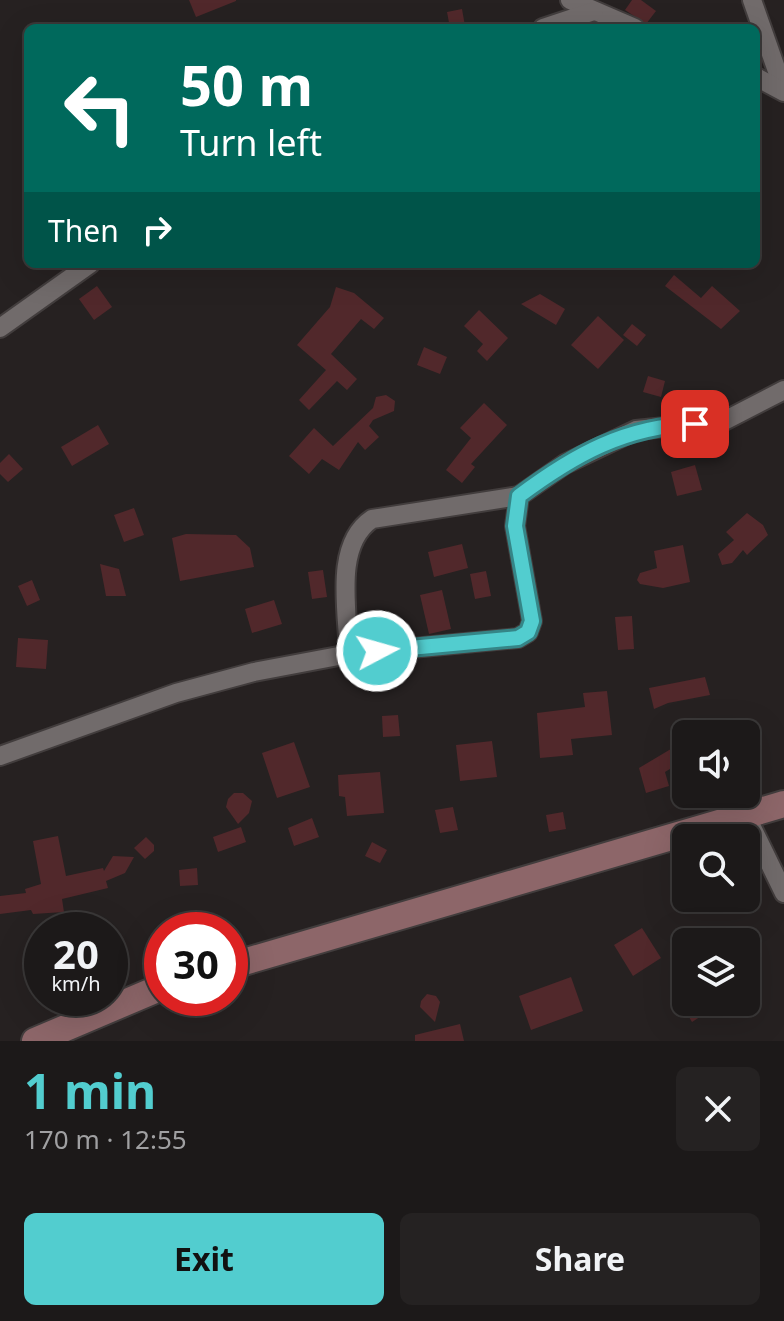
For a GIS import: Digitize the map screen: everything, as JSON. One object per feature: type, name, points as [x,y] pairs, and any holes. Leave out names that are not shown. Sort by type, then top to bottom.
[{"type":"street","points":[[570,0],[625,24]]},
{"type":"street","points":[[752,0],[784,92]]},
{"type":"street","points":[[555,24],[594,11]]},
{"type":"street","points":[[760,79],[784,92]]},
{"type":"street","points":[[0,328],[84,268]]},
{"type":"street","points":[[349,654],[347,577],[351,540],[359,528],[372,519],[519,496],[565,464],[636,430],[724,421],[784,390]]},
{"type":"street","points":[[0,756],[176,693],[254,672],[349,654],[518,638],[528,632],[532,621],[515,526],[519,496]]},
{"type":"street","points":[[248,961],[784,804]]},
{"type":"street","points":[[745,813],[784,893]]},
{"type":"street","points":[[35,1041],[144,995]]},
{"type":"building","points":[[189,0],[236,0],[236,1],[196,17]]},
{"type":"building","points":[[632,0],[641,0],[656,11],[646,24],[625,10]]},
{"type":"building","points":[[462,9],[465,24],[449,24],[447,12]]},
{"type":"building","points":[[674,275],[701,298],[712,286],[740,311],[721,329],[665,286]]},
{"type":"building","points":[[97,286],[112,307],[94,320],[79,299]]},
{"type":"building","points":[[336,287],[354,293],[384,318],[374,329],[361,319],[331,354],[357,379],[347,390],[337,381],[309,410],[299,400],[326,370],[297,345],[330,307]]},
{"type":"building","points":[[540,294],[565,309],[556,325],[521,304]]},
{"type":"building","points":[[479,310],[508,338],[487,361],[477,351],[483,344],[464,326]]},
{"type":"building","points":[[598,316],[624,340],[598,369],[571,345]]},
{"type":"building","points":[[632,324],[646,335],[637,346],[623,335]]},
{"type":"building","points":[[424,347],[447,357],[440,374],[417,365]]},
{"type":"building","points":[[648,376],[665,381],[661,397],[643,392]]},
{"type":"building","points":[[386,395],[395,401],[394,411],[373,420],[369,426],[379,437],[365,450],[358,442],[339,470],[322,459],[309,474],[289,456],[314,428],[333,446],[373,408],[376,397]]},
{"type":"building","points":[[484,403],[507,425],[471,464],[475,467],[462,483],[446,470],[471,438],[460,428]]},
{"type":"building","points":[[98,425],[109,444],[72,466],[61,447]]},
{"type":"building","points":[[9,454],[23,469],[8,482],[0,474],[0,463]]},
{"type":"building","points":[[695,465],[702,490],[677,496],[671,472]]},
{"type":"building","points":[[134,508],[144,535],[124,542],[114,515]]},
{"type":"building","points":[[747,513],[763,525],[768,535],[747,555],[743,550],[732,563],[722,565],[718,554],[734,540],[726,532]]},
{"type":"building","points":[[186,534],[236,535],[250,548],[254,567],[180,581],[172,538]]},
{"type":"building","points":[[462,544],[468,568],[434,577],[428,552]]},
{"type":"building","points":[[683,545],[690,582],[663,588],[640,584],[637,580],[640,573],[657,568],[654,551]]},
{"type":"building","points":[[100,564],[119,569],[126,596],[106,596]]},
{"type":"building","points":[[323,570],[327,597],[312,599],[308,572]]},
{"type":"building","points":[[486,571],[491,596],[475,599],[470,574]]},
{"type":"building","points":[[32,580],[40,600],[27,606],[18,586]]},
{"type":"building","points":[[442,590],[451,629],[429,634],[420,595]]},
{"type":"building","points":[[274,600],[282,624],[252,633],[245,609]]},
{"type":"building","points":[[632,616],[634,649],[618,650],[615,617]]},
{"type":"building","points":[[18,638],[48,640],[46,669],[16,667]]},
{"type":"building","points":[[705,677],[710,695],[668,703],[654,709],[649,688]]},
{"type":"building","points":[[607,691],[612,735],[571,739],[573,755],[540,758],[537,713],[585,707],[583,693]]},
{"type":"building","points":[[398,715],[400,736],[383,737],[382,716]]},
{"type":"building","points":[[492,741],[497,777],[460,781],[456,745]]},
{"type":"building","points":[[294,742],[310,787],[277,798],[262,753]]},
{"type":"building","points":[[672,748],[672,768],[665,772],[669,786],[646,793],[639,768]]},
{"type":"building","points":[[380,772],[384,813],[347,816],[345,797],[339,796],[338,775]]},
{"type":"building","points":[[234,793],[243,793],[252,801],[249,813],[238,824],[226,807]]},
{"type":"building","points":[[453,807],[458,830],[440,833],[435,810]]},
{"type":"building","points":[[563,812],[566,829],[549,832],[546,815]]},
{"type":"building","points":[[312,818],[319,837],[294,846],[288,828]]},
{"type":"building","points":[[241,827],[246,842],[218,852],[213,837]]},
{"type":"building","points":[[58,836],[66,876],[103,868],[104,871],[113,856],[134,857],[125,873],[106,881],[108,888],[62,899],[64,912],[31,910],[0,914],[0,896],[26,893],[25,889],[41,884],[33,841]]},
{"type":"building","points":[[146,837],[154,845],[154,851],[145,859],[134,848]]},
{"type":"building","points":[[372,842],[387,850],[380,863],[365,856]]},
{"type":"building","points":[[197,868],[198,885],[180,886],[179,870]]},
{"type":"building","points":[[642,928],[661,958],[633,976],[614,945]]},
{"type":"building","points":[[571,977],[583,1011],[531,1030],[519,996]]},
{"type":"building","points":[[427,994],[436,996],[440,1002],[435,1022],[420,1007]]},
{"type":"building","points":[[460,1024],[464,1041],[415,1041],[415,1035]]},
{"type":"route","points":[[377,651],[518,638],[528,632],[532,621],[515,526],[519,496],[565,464],[636,430],[695,424]]}]
